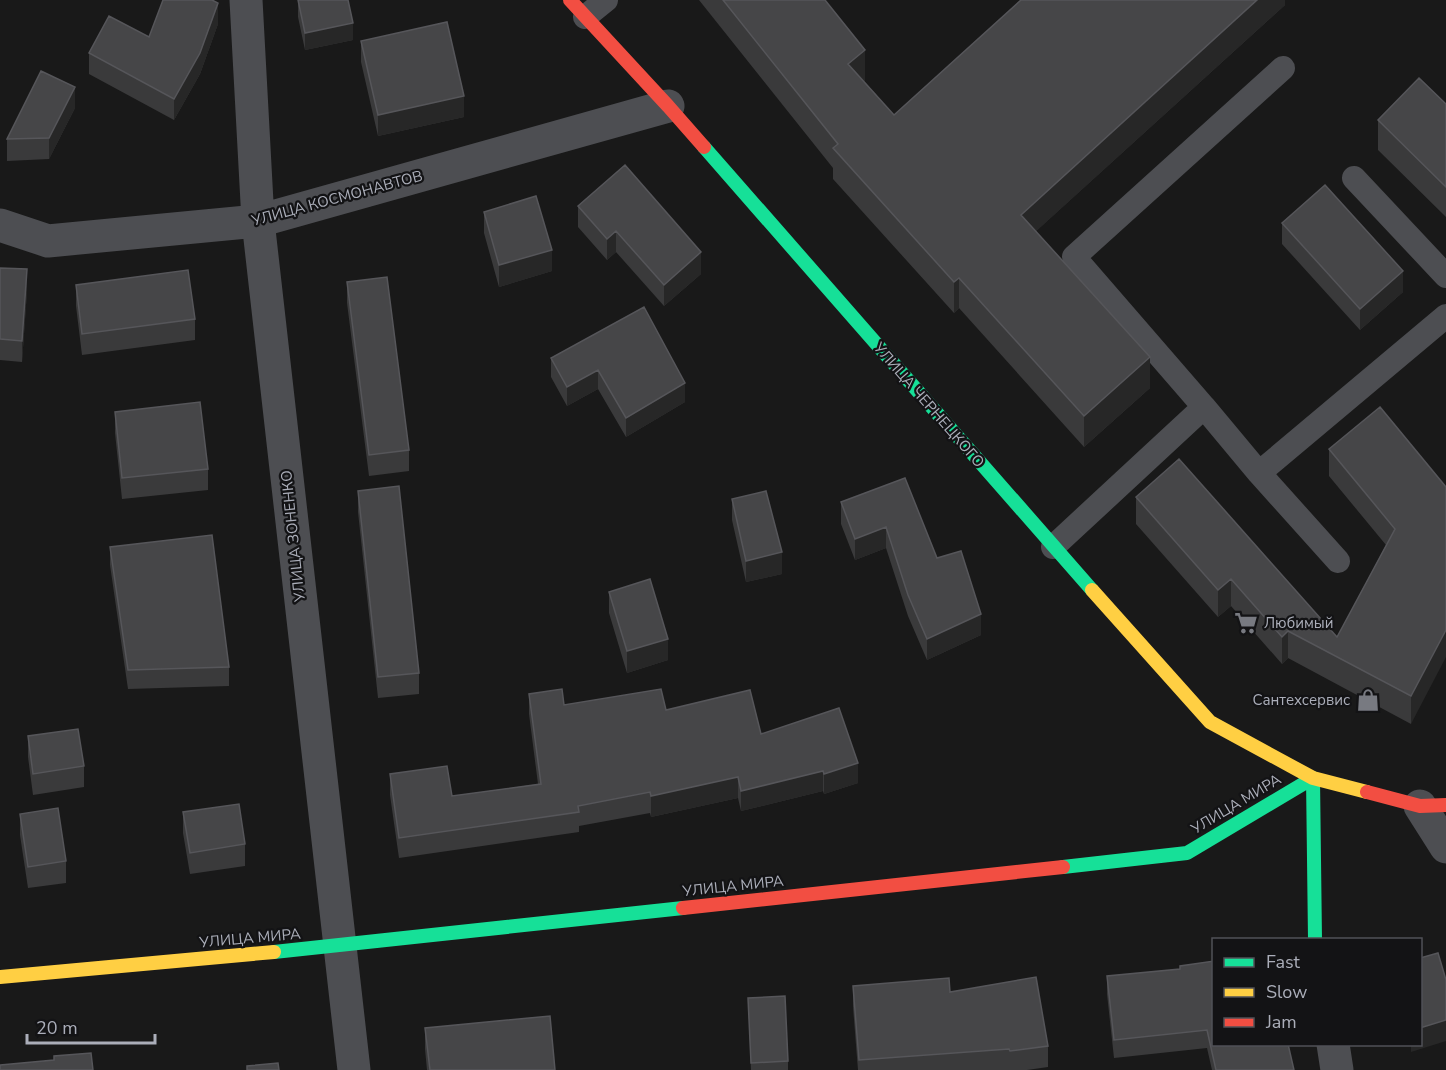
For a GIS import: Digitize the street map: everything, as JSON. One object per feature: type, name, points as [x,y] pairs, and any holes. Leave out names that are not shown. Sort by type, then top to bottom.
[{"type":"street","name":"УЛИЦА ЗОНЕНКО","points":[[246,0],[258,221],[354,1070]]},
{"type":"street","name":"УЛИЦА ЧЕРНЕЦКОГО","points":[[578,8],[668,106],[1210,723],[1312,778]]},
{"type":"street","name":"УЛИЦА КОСМОНАВТОВ","points":[[0,225],[48,241],[258,221],[668,106]]},
{"type":"street","name":"УЛИЦА МИРА","points":[[0,977],[339,946],[1187,853],[1312,778]]},
{"type":"street","points":[[1315,938],[1312,778],[1433,806],[1446,847]]},
{"type":"street","points":[[1333,1046],[1337,1070]]},
{"type":"lane","points":[[578,8],[606,0]]},
{"type":"lane","points":[[1283,68],[1074,257],[1204,406],[1259,473],[1338,561]]},
{"type":"lane","points":[[1354,178],[1446,276]]},
{"type":"lane","points":[[1259,473],[1446,316]]},
{"type":"lane","points":[[1053,547],[1204,406]]},
{"type":"building","points":[[163,0],[212,0],[218,3],[200,53],[174,99],[89,53],[109,16],[149,37]]},
{"type":"building","points":[[298,0],[348,0],[353,23],[305,33]]},
{"type":"building","points":[[723,0],[825,0],[865,50],[848,64],[894,115],[1021,0],[1257,0],[1021,215],[1150,357],[1084,416],[959,278],[954,282],[833,148],[838,144]]},
{"type":"building","points":[[447,22],[464,96],[378,115],[361,41]]},
{"type":"building","points":[[41,71],[75,87],[49,138],[7,139]]},
{"type":"building","points":[[1419,78],[1446,104],[1446,187],[1378,120]]},
{"type":"building","points":[[625,165],[701,252],[664,285],[616,231],[607,239],[578,206]]},
{"type":"building","points":[[1325,185],[1403,271],[1360,309],[1282,223]]},
{"type":"building","points":[[536,196],[552,250],[499,265],[484,212]]},
{"type":"building","points":[[0,268],[27,269],[22,341],[0,339]]},
{"type":"building","points":[[188,270],[195,319],[82,334],[76,285]]},
{"type":"building","points":[[387,277],[409,450],[369,455],[347,282]]},
{"type":"building","points":[[644,307],[685,383],[626,418],[598,370],[567,387],[551,358]]},
{"type":"building","points":[[200,402],[208,469],[122,478],[115,412]]},
{"type":"building","points":[[1380,407],[1446,487],[1446,630],[1411,696],[1288,631],[1282,637],[1231,579],[1218,590],[1136,497],[1179,459],[1337,637],[1395,529],[1329,449]]},
{"type":"building","points":[[905,478],[937,558],[961,551],[981,614],[927,639],[908,595],[886,527],[855,539],[841,502]]},
{"type":"building","points":[[399,486],[419,673],[378,677],[358,491]]},
{"type":"building","points":[[766,491],[782,552],[746,561],[732,499]]},
{"type":"building","points":[[212,535],[229,667],[128,670],[110,547]]},
{"type":"building","points":[[650,579],[668,639],[627,651],[609,592]]},
{"type":"building","points":[[562,689],[564,705],[661,689],[666,710],[750,690],[761,734],[839,708],[858,763],[824,774],[823,771],[741,791],[738,777],[651,796],[650,792],[578,806],[579,812],[399,838],[390,774],[447,766],[452,796],[541,784],[529,694]]},
{"type":"building","points":[[78,729],[84,766],[33,774],[28,736]]},
{"type":"building","points":[[239,804],[245,844],[190,853],[183,812]]},
{"type":"building","points":[[58,808],[66,861],[28,867],[20,814]]},
{"type":"building","points":[[1438,953],[1446,980],[1446,1020],[1422,1027],[1422,957]]},
{"type":"building","points":[[1212,961],[1212,1046],[1288,1046],[1294,1070],[1216,1070],[1207,1030],[1114,1040],[1107,976],[1180,969],[1180,966]]},
{"type":"building","points":[[1036,977],[1048,1046],[1010,1051],[1009,1049],[859,1060],[853,986],[949,978],[950,992]]},
{"type":"building","points":[[785,996],[788,1061],[751,1063],[748,998]]},
{"type":"building","points":[[550,1016],[555,1070],[430,1070],[425,1028]]},
{"type":"building","points":[[91,1053],[93,1070],[0,1070],[0,1065],[54,1060],[54,1056]]},
{"type":"building","points":[[278,1063],[279,1070],[247,1070],[247,1066]]},
{"type":"traffic: fast","points":[[704,147],[1092,590]]},
{"type":"traffic: fast","points":[[1313,778],[1315,938]]},
{"type":"traffic: fast","points":[[1063,867],[1187,853],[1313,778]]},
{"type":"traffic: fast","points":[[274,952],[683,908]]},
{"type":"traffic: slow","points":[[1092,590],[1210,722],[1313,778],[1367,792]]},
{"type":"traffic: slow","points":[[0,977],[274,952]]},
{"type":"traffic: jam","points":[[570,0],[704,147]]},
{"type":"traffic: jam","points":[[1367,792],[1420,806],[1446,805]]},
{"type":"traffic: jam","points":[[683,908],[1063,867]]},
{"type":"place","name":"Любимый","points":[[1246,623]]},
{"type":"place","name":"Сантехсервис","points":[[1368,700]]}]
